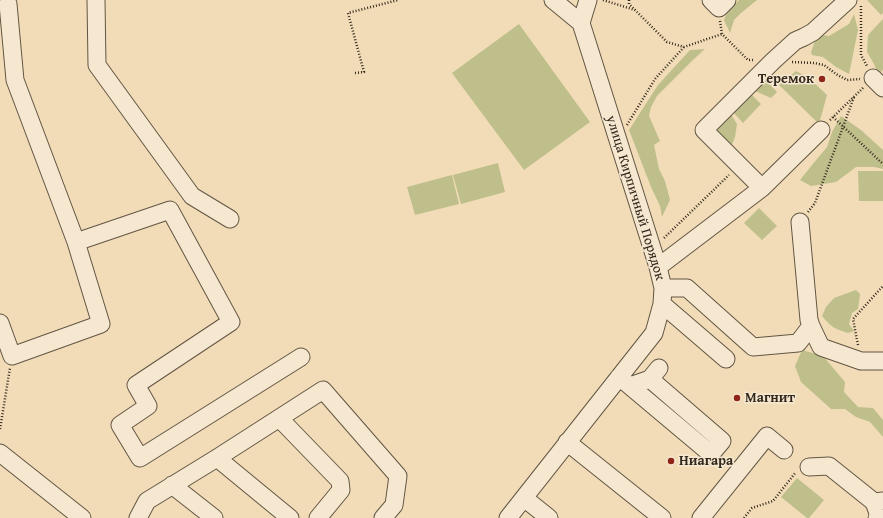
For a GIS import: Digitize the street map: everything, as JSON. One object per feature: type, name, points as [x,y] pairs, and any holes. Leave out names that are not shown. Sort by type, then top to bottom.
[{"type":"street","points":[[96,0],[97,65],[192,196],[230,219]]},
{"type":"street","points":[[553,0],[581,23],[588,0]]},
{"type":"street","points":[[762,188],[704,130],[795,41],[813,32],[855,2]]},
{"type":"street","points":[[0,323],[12,356],[101,324],[76,242],[15,80],[7,4]]},
{"type":"street","name":"улица Кирпичный Порядок","points":[[508,518],[567,442],[625,381],[654,333],[663,296],[658,267],[581,23]]},
{"type":"street","points":[[658,267],[762,188],[821,130]]},
{"type":"street","points":[[76,242],[170,210],[231,322],[136,385],[148,406],[120,425],[140,458],[301,357]]},
{"type":"street","points":[[800,222],[809,320],[822,347],[861,361],[883,361]]},
{"type":"street","points":[[726,359],[663,296],[687,288],[753,347],[798,343],[811,326]]},
{"type":"street","points":[[654,374],[722,440],[711,454],[625,381],[654,374]]},
{"type":"street","points":[[138,518],[147,501],[323,390],[398,476],[394,505],[383,518]]},
{"type":"street","points":[[279,418],[340,481],[341,490],[318,518]]},
{"type":"street","points":[[701,518],[767,436],[784,450]]},
{"type":"street","points":[[567,442],[662,518]]},
{"type":"street","points":[[0,453],[82,518]]},
{"type":"street","points":[[217,458],[290,518]]},
{"type":"street","points":[[809,467],[829,466],[878,507]]},
{"type":"street","points":[[172,485],[214,518]]},
{"type":"street","points":[[524,498],[549,518]]},
{"type":"path","points":[[355,73],[364,72],[348,13],[398,0]]},
{"type":"path","points":[[603,0],[635,10]]},
{"type":"path","points":[[629,0],[629,4],[667,42],[684,47]]},
{"type":"path","points":[[855,2],[861,55],[878,83]]},
{"type":"path","points":[[719,3],[722,34],[748,60],[814,63],[824,65],[847,80],[878,83]]},
{"type":"path","points":[[625,129],[655,79],[684,47],[722,34]]},
{"type":"path","points":[[821,130],[854,97],[878,83]]},
{"type":"path","points":[[800,222],[815,203],[854,97]]},
{"type":"path","points":[[833,117],[883,164]]},
{"type":"path","points":[[663,238],[740,165]]},
{"type":"path","points":[[861,361],[853,319],[883,286]]},
{"type":"path","points":[[0,429],[12,356]]},
{"type":"path","points":[[744,518],[752,508],[773,501],[796,471],[809,467]]},
{"type":"green space","points":[[739,0],[757,0],[734,20],[730,33],[724,20],[727,12]]},
{"type":"green space","points":[[867,0],[883,0],[883,13],[881,15]]},
{"type":"green space","points":[[854,14],[858,30],[849,74],[836,67],[823,57],[812,55],[811,52],[816,34],[829,36],[849,24]]},
{"type":"green space","points":[[883,19],[883,70],[878,74],[867,52],[868,35]]},
{"type":"green space","points":[[519,24],[590,122],[524,170],[452,73]]},
{"type":"green space","points":[[705,49],[657,96],[651,107],[649,116],[660,141],[654,145],[659,169],[665,181],[670,200],[662,217],[660,206],[629,130],[658,85],[690,50]]},
{"type":"green space","points":[[796,71],[809,78],[827,95],[819,124],[779,85]]},
{"type":"green space","points":[[764,78],[777,92],[771,98],[753,90],[730,113],[737,124],[735,137],[731,147],[710,128]]},
{"type":"green space","points":[[751,94],[761,104],[743,123],[733,112]]},
{"type":"green space","points":[[841,116],[861,130],[883,150],[883,169],[874,167],[856,167],[836,182],[811,186],[800,180],[827,147],[832,132]]},
{"type":"green space","points":[[498,163],[505,192],[461,204],[453,175]]},
{"type":"green space","points":[[858,171],[883,171],[883,201],[859,201]]},
{"type":"green space","points":[[452,175],[459,204],[415,215],[407,187]]},
{"type":"green space","points":[[759,208],[777,226],[762,240],[744,223]]},
{"type":"green space","points":[[856,290],[860,294],[858,309],[852,313],[849,324],[854,331],[848,333],[834,327],[822,316],[826,307],[834,298]]},
{"type":"green space","points":[[802,350],[823,356],[845,382],[844,392],[858,407],[873,408],[883,420],[883,437],[870,422],[856,417],[845,409],[831,409],[801,382],[795,366]]},
{"type":"green space","points":[[797,478],[824,500],[809,518],[781,497]]},
{"type":"place","name":"Теремок","points":[[822,79]]},
{"type":"place","name":"Магнит","points":[[737,398]]},
{"type":"place","name":"Ниагара","points":[[671,461]]}]
